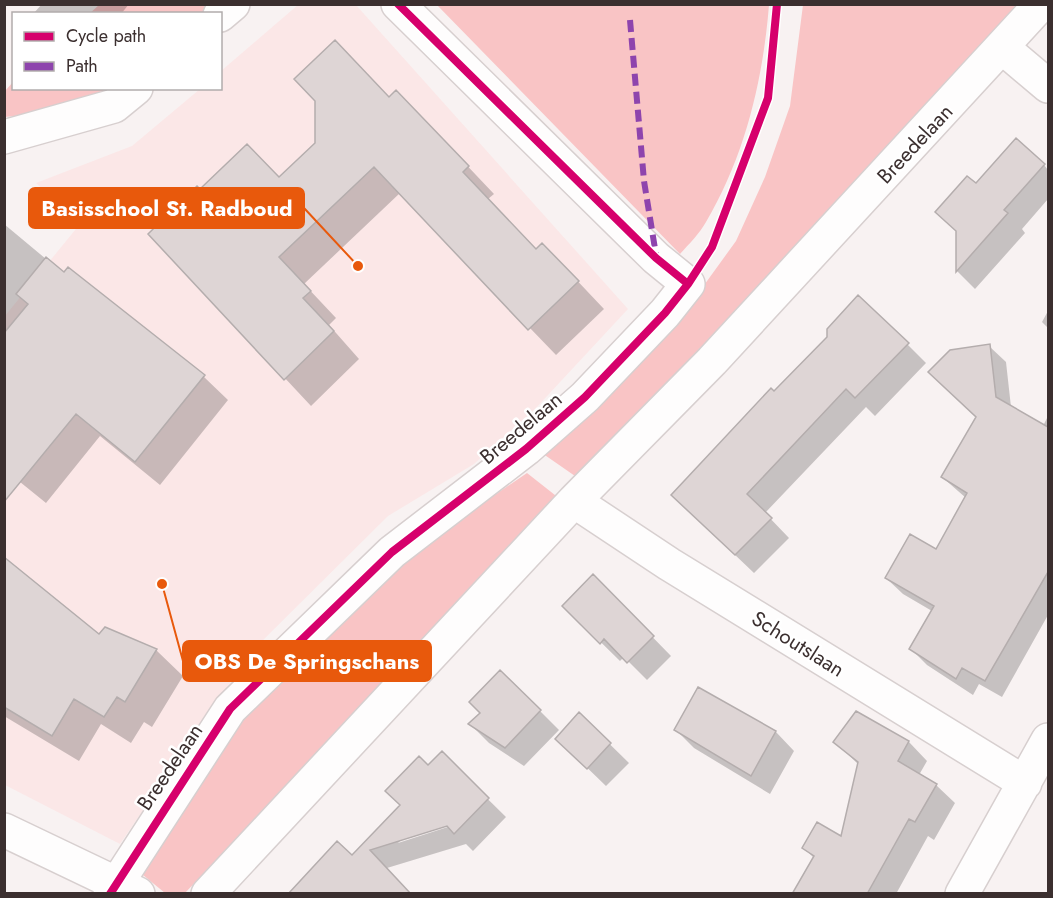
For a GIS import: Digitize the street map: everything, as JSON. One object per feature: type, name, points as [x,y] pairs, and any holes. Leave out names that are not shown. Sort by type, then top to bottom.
[{"type":"street","name":"Breedelaan","points":[[121,890],[230,709],[392,552],[526,449],[585,397],[665,314],[688,284],[656,258],[398,4]]},
{"type":"street","name":"Breedelaan","points":[[208,894],[574,501],[712,361],[1003,48],[1041,4]]},
{"type":"street","points":[[1003,48],[1048,86]]},
{"type":"street","points":[[4,137],[114,106],[134,90]]},
{"type":"street","name":"Schoutslaan","points":[[574,501],[669,564],[1025,783]]},
{"type":"street","points":[[962,894],[1048,740]]},
{"type":"street","points":[[4,830],[121,890]]},
{"type":"shaded area","points":[[299,4],[356,5],[628,309],[535,409],[474,464],[388,516],[252,651],[120,844],[5,785],[4,317],[80,224],[36,183],[132,146],[199,90],[222,90],[222,70]]},
{"type":"shaded area","points":[[99,5],[215,5],[205,12],[91,12]]},
{"type":"shaded area","points":[[437,5],[769,5],[757,89],[741,144],[720,197],[698,234],[680,254]]},
{"type":"shaded area","points":[[803,5],[1019,5],[703,351],[575,476],[539,451],[702,288],[736,241],[765,177],[790,106]]},
{"type":"shaded area","points":[[12,83],[12,90],[105,90],[43,113],[5,117],[5,91]]},
{"type":"shaded area","points":[[527,473],[560,499],[185,893],[165,893],[143,875],[240,714],[410,553]]},
{"type":"building","points":[[335,40],[389,97],[396,90],[469,166],[463,172],[536,249],[542,243],[579,281],[528,330],[374,167],[279,257],[311,291],[303,298],[334,331],[284,380],[148,234],[197,186],[200,189],[247,144],[279,177],[315,143],[315,101],[294,79]]},
{"type":"building","points":[[1016,138],[1045,164],[1004,210],[1008,213],[956,272],[956,231],[935,212],[967,176],[976,183]]},
{"type":"building","points":[[46,257],[64,272],[68,267],[205,375],[135,462],[76,414],[4,502],[4,333],[28,304],[16,294]]},
{"type":"building","points":[[858,295],[909,343],[855,398],[846,389],[747,494],[772,518],[735,555],[671,495],[771,388],[774,391],[827,337],[827,329]]},
{"type":"building","points":[[990,344],[996,397],[1048,427],[1048,572],[985,681],[962,668],[956,679],[909,649],[934,606],[885,578],[910,534],[936,549],[967,493],[941,477],[976,417],[928,372],[950,350]]},
{"type":"building","points":[[4,557],[99,634],[105,627],[157,649],[125,702],[117,697],[104,717],[74,699],[52,736],[4,707]]},
{"type":"building","points":[[593,574],[654,636],[627,663],[604,639],[600,644],[562,606]]},
{"type":"building","points":[[500,670],[541,710],[505,748],[468,724],[480,713],[469,702]]},
{"type":"building","points":[[698,687],[776,731],[751,776],[674,730]]},
{"type":"building","points":[[856,711],[909,741],[898,761],[937,784],[915,822],[909,819],[867,894],[792,894],[814,856],[802,848],[817,822],[841,836],[858,762],[833,742]]},
{"type":"building","points":[[579,712],[611,743],[587,769],[555,739]]},
{"type":"building","points":[[442,751],[489,798],[454,834],[447,826],[370,850],[411,894],[288,894],[337,841],[352,855],[400,805],[385,791],[419,756],[428,765]]},
{"type":"marked path","points":[[630,20],[644,181],[656,255]]},
{"type":"cycle path","points":[[110,894],[230,709],[392,552],[526,449],[585,397],[665,313],[688,284],[656,258],[398,4]]},
{"type":"cycle path","points":[[688,284],[712,247],[768,98],[777,4]]},
{"type":"place","name":"Basisschool St. Radboud","points":[[358,266]]},
{"type":"place","name":"OBS De Springschans","points":[[162,584]]}]
